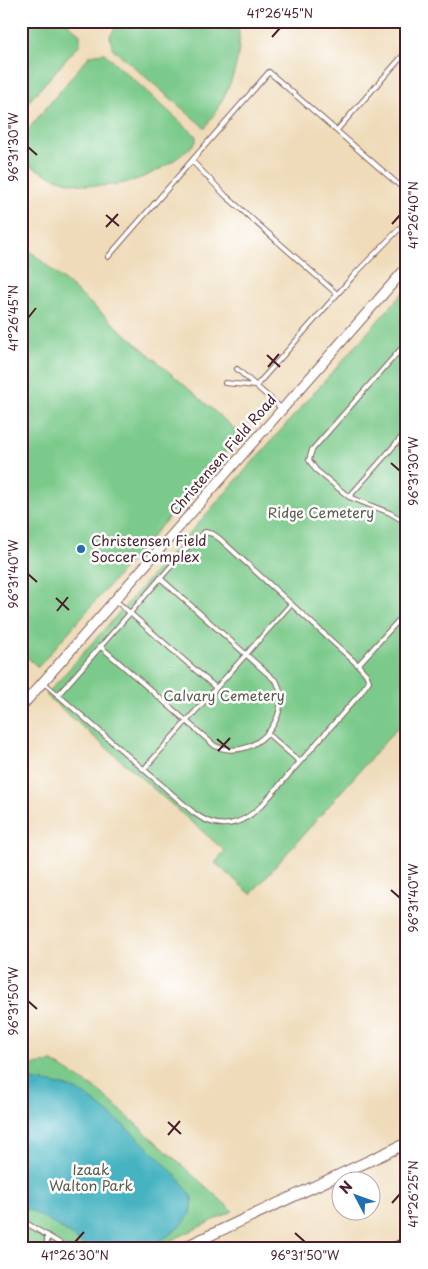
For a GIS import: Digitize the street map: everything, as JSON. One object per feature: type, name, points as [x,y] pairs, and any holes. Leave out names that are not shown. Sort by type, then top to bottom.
[{"type":"main road","points":[[183,1248],[407,1143]]},
{"type":"street","name":"Christensen Field Road","points":[[21,707],[407,267]]},
{"type":"lane","points":[[337,130],[407,51]]},
{"type":"lane","points":[[108,257],[270,72],[407,192]]},
{"type":"lane","points":[[192,162],[232,201],[337,294]]},
{"type":"lane","points":[[256,386],[337,294],[407,221]]},
{"type":"lane","points":[[407,342],[309,454],[310,463],[316,470],[349,497],[390,513],[407,523]]},
{"type":"lane","points":[[237,369],[282,409]]},
{"type":"lane","points":[[225,383],[256,386]]},
{"type":"lane","points":[[349,497],[407,431]]},
{"type":"lane","points":[[43,682],[58,695],[144,769],[197,815],[212,823],[228,826],[241,822],[255,811],[368,685],[368,677],[358,665],[210,532],[198,536],[58,695]]},
{"type":"lane","points":[[100,646],[210,743],[226,750],[249,747],[267,733],[278,716],[280,691],[273,678],[160,578]]},
{"type":"lane","points":[[116,600],[215,687]]},
{"type":"lane","points":[[144,769],[245,653],[291,604]]},
{"type":"lane","points":[[358,665],[407,611]]},
{"type":"lane","points":[[267,733],[300,762]]},
{"type":"lane","points":[[21,1220],[68,1248]]},
{"type":"lane","points":[[47,1235],[47,1248]]},
{"type":"green space","points":[[21,21],[65,21],[80,34],[80,44],[21,110]]},
{"type":"green space","points":[[121,21],[237,21],[239,50],[232,78],[220,104],[205,128],[112,48],[110,35]]},
{"type":"green space","points":[[104,53],[196,136],[196,142],[176,159],[156,171],[134,180],[112,185],[89,185],[66,181],[44,173],[21,159],[21,138],[90,55]]},
{"type":"green space","name":"Christensen Field Soccer Complex","points":[[21,243],[237,431],[230,447],[38,667],[21,652]]},
{"type":"green space","name":"Calvary Cemetery","points":[[407,288],[407,717],[251,894],[215,863],[225,851],[46,695]]},
{"type":"green space","name":"Izaak Walton Park","points":[[53,1062],[99,1091],[233,1211],[155,1248],[21,1248],[21,1067]]},
{"type":"water","name":"Izaak Walton Park","points":[[30,1080],[60,1085],[78,1091],[104,1109],[141,1141],[187,1189],[192,1199],[192,1207],[184,1222],[161,1240],[142,1248],[99,1249],[84,1246],[58,1227],[21,1206],[21,1081]]},
{"type":"railway","points":[[386,1248],[407,1238]]},
{"type":"place","name":"Christensen Field Soccer Complex","points":[[81,549]]},
{"type":"park label","name":"Ridge Cemetery","points":[[321,513]]}]
